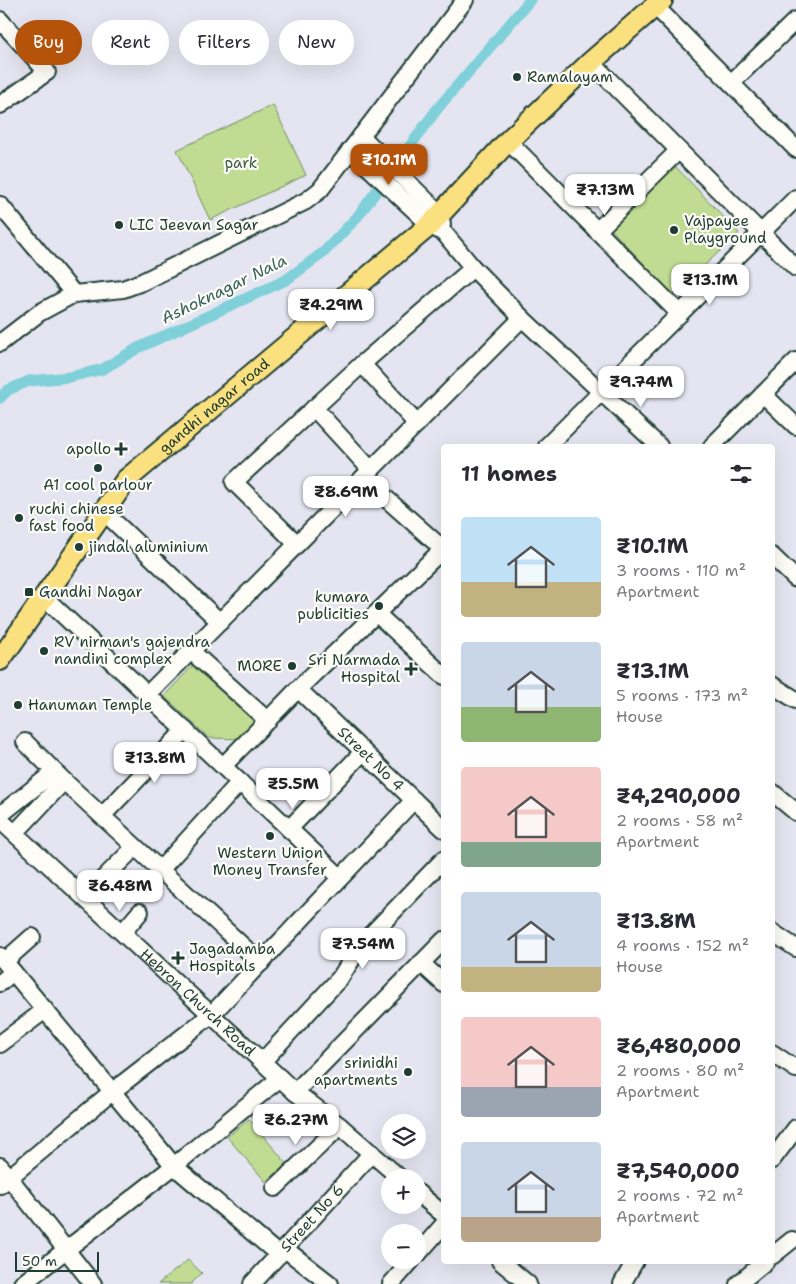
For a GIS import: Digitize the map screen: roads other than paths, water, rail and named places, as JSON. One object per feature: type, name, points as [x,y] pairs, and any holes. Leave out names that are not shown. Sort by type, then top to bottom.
[{"type":"main road","name":"gandhi nagar road","points":[[0,660],[42,596],[126,480],[433,219],[508,140],[591,62],[659,3]]},
{"type":"street","points":[[0,343],[40,313],[74,294],[123,289],[306,201],[320,190],[366,141],[465,0]]},
{"type":"street","points":[[659,3],[730,83],[796,149]]},
{"type":"street","points":[[0,20],[47,72],[0,105]]},
{"type":"street","points":[[730,83],[796,20]]},
{"type":"street","points":[[591,62],[796,268]]},
{"type":"street","points":[[508,140],[680,314]]},
{"type":"street","points":[[366,141],[473,268],[522,318],[657,444]]},
{"type":"street","points":[[597,230],[678,150]]},
{"type":"street","points":[[354,154],[433,219]]},
{"type":"street","points":[[549,444],[796,198]]},
{"type":"street","points":[[0,205],[74,294]]},
{"type":"street","points":[[298,544],[234,482],[362,364],[473,268]]},
{"type":"street","points":[[147,695],[522,318]]},
{"type":"street","points":[[714,444],[796,361]]},
{"type":"street","points":[[362,364],[417,424]]},
{"type":"street","points":[[763,394],[796,426]]},
{"type":"street","points":[[314,408],[367,474],[441,546]]},
{"type":"street","points":[[103,511],[220,622]]},
{"type":"street","points":[[223,766],[298,689],[441,550]]},
{"type":"street","points":[[775,559],[796,579]]},
{"type":"street","points":[[42,596],[340,877]]},
{"type":"street","points":[[377,614],[441,673]]},
{"type":"street","points":[[191,651],[268,720]]},
{"type":"street","points":[[775,687],[796,700]]},
{"type":"street","name":"Street No 4","points":[[298,689],[441,826]]},
{"type":"street","points":[[102,816],[185,730]]},
{"type":"street","points":[[26,742],[59,777],[261,963]]},
{"type":"street","points":[[290,829],[363,752]]},
{"type":"street","points":[[5,826],[59,777]]},
{"type":"street","points":[[5,826],[59,777]]},
{"type":"street","points":[[160,870],[240,782]]},
{"type":"street","points":[[775,795],[796,812]]},
{"type":"street","points":[[93,1284],[3,1176],[212,1014],[414,800]]},
{"type":"street","name":"Hebron Church Road","points":[[5,826],[85,897],[295,1092],[340,1126],[390,1169]]},
{"type":"street","points":[[85,897],[135,847]]},
{"type":"street","points":[[262,1062],[340,978],[361,945],[441,863]]},
{"type":"street","points":[[123,932],[140,912]]},
{"type":"street","points":[[775,934],[796,948]]},
{"type":"street","points":[[0,984],[6,963],[32,937]]},
{"type":"street","points":[[295,1092],[441,943]]},
{"type":"street","points":[[6,963],[174,1166],[282,1252],[326,1283]]},
{"type":"street","points":[[421,963],[441,981]]},
{"type":"street","points":[[0,1044],[45,1010]]},
{"type":"street","points":[[775,1055],[796,1069]]},
{"type":"street","points":[[22,1284],[174,1166],[280,1078]]},
{"type":"street","points":[[275,1188],[340,1126]]},
{"type":"street","points":[[775,1156],[796,1128]]},
{"type":"street","name":"Street No 6","points":[[252,1284],[372,1154]]},
{"type":"street","points":[[426,1200],[441,1212]]},
{"type":"street","points":[[426,1245],[441,1227]]},
{"type":"street","points":[[775,1254],[792,1240]]},
{"type":"street","points":[[504,1264],[528,1284]]},
{"type":"street","points":[[622,1284],[633,1264]]},
{"type":"street","points":[[738,1284],[762,1264]]},
{"type":"street","points":[[393,1283],[405,1269]]},
{"type":"waterway","name":"Ashoknagar Nala","points":[[0,398],[8,390],[29,381],[70,377],[103,369],[138,348],[286,280],[324,252],[358,216],[438,108],[530,0]]},
{"type":"place","name":"Ramalayam","points":[[517,77]]},
{"type":"place","name":"LIC Jeevan Sagar","points":[[119,225]]},
{"type":"place","name":"Vajpayee Playground","points":[[674,230]]},
{"type":"place","name":"apollo","points":[[121,449]]},
{"type":"place","name":"A1 cool parlour","points":[[98,468]]},
{"type":"place","name":"ruchi chinese fast food","points":[[19,518]]},
{"type":"place","name":"jindal aluminium","points":[[79,547]]},
{"type":"place","name":"Gandhi Nagar","points":[[29,592]]},
{"type":"place","name":"kumara publicities","points":[[379,606]]},
{"type":"place","name":"RV nirman's gajendra nandini complex","points":[[44,651]]},
{"type":"place","name":"MORE","points":[[292,666]]},
{"type":"place","name":"Sri Narmada Hospital","points":[[411,669]]},
{"type":"place","name":"Hanuman Temple","points":[[18,705]]},
{"type":"place","name":"Western Union Money Transfer","points":[[270,836]]},
{"type":"place","name":"Jagadamba Hospitals","points":[[178,958]]},
{"type":"place","name":"srinidhi apartments","points":[[408,1072]]},
{"type":"park label","name":"park","points":[[241,163]]}]
